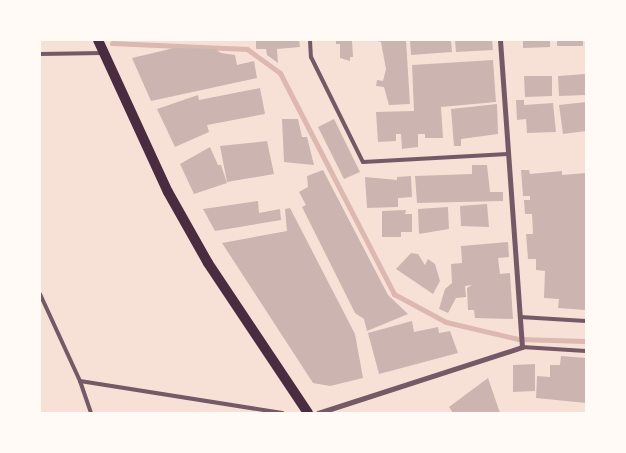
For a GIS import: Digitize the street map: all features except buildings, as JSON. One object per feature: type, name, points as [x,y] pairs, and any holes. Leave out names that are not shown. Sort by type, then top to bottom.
[{"type":"main road","points":[[98,40],[137,130],[186,223],[308,413]]},
{"type":"street","points":[[318,413],[522,347],[500,40]]},
{"type":"lane","points":[[310,40],[311,57],[363,162],[508,154]]},
{"type":"lane","points":[[40,54],[103,53]]},
{"type":"lane","points":[[40,294],[80,381],[91,413]]},
{"type":"lane","points":[[520,317],[586,321]]},
{"type":"lane","points":[[522,347],[586,351]]},
{"type":"lane","points":[[80,381],[282,413]]},
{"type":"waterway","points":[[112,43],[247,49],[280,73],[394,294],[446,322],[518,339],[586,341]]}]
